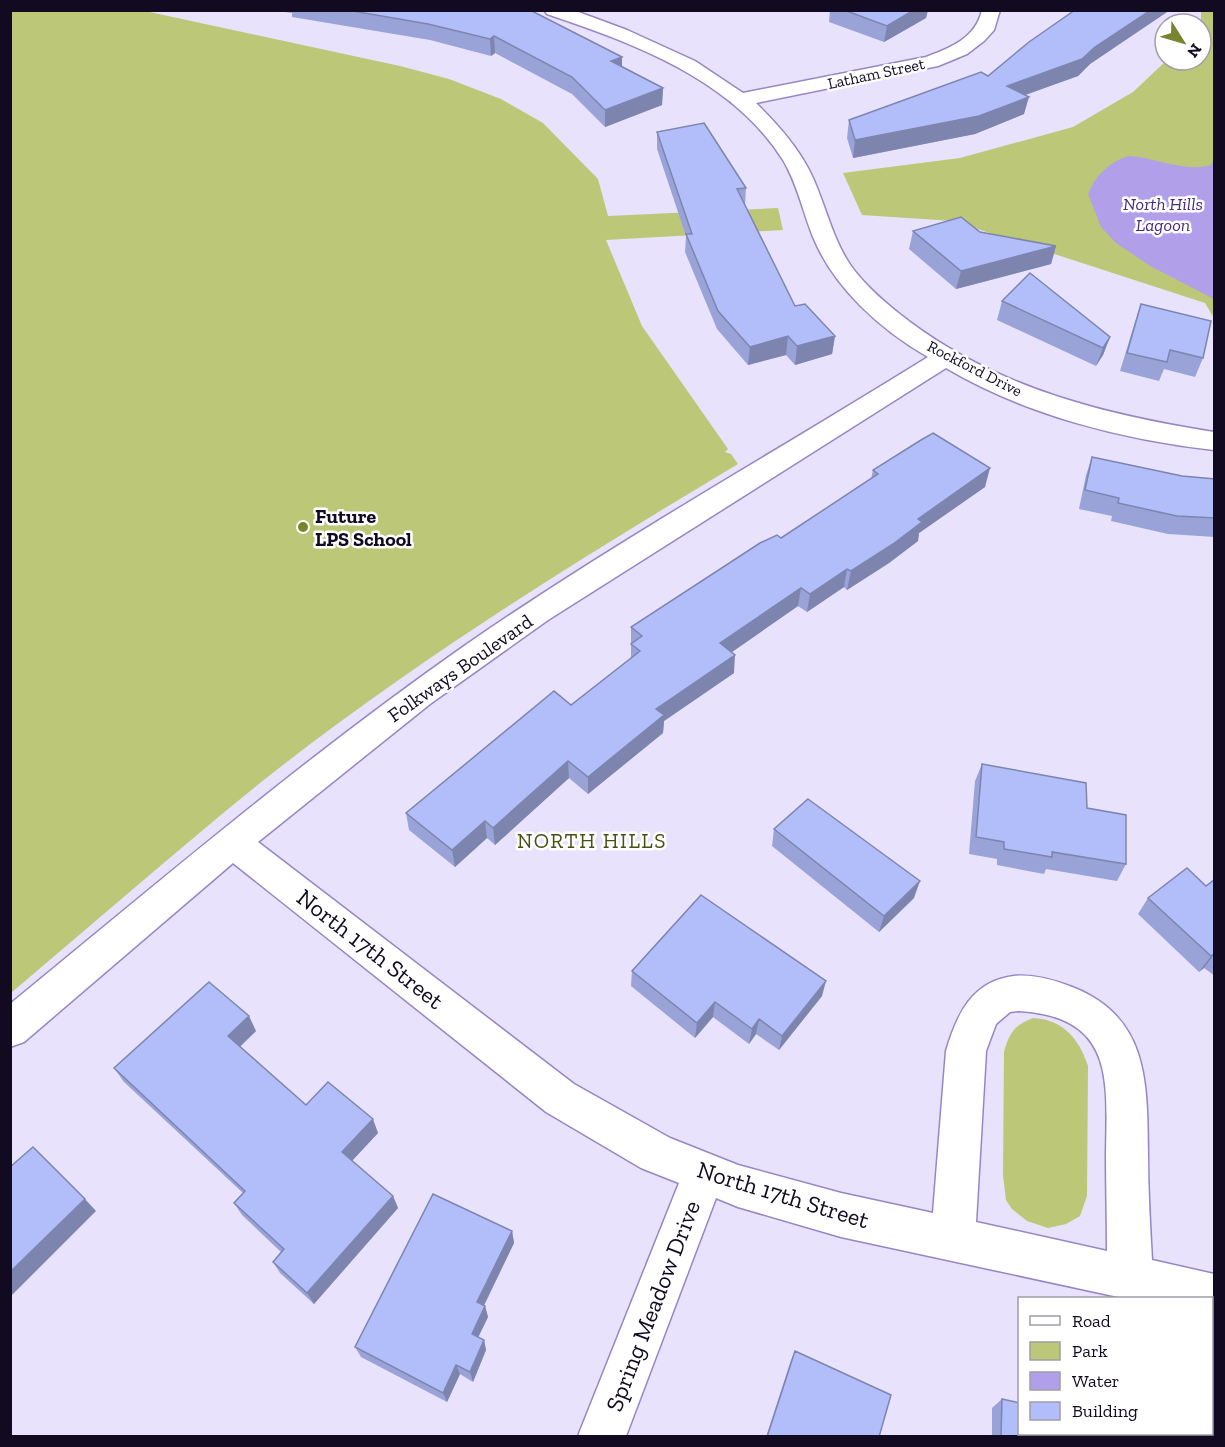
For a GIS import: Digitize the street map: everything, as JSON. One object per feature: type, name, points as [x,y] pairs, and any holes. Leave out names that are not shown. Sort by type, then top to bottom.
[{"type":"street","name":"Rockford Drive","points":[[553,10],[670,56],[718,84],[739,100],[780,142],[793,159],[810,191],[825,242],[850,280],[882,312],[946,357],[1027,396],[1092,418],[1215,441]]},
{"type":"street","name":"Latham Street","points":[[739,100],[909,68],[946,56],[978,37],[988,22],[991,10]]},
{"type":"street","name":"Folkways Boulevard","points":[[10,1029],[233,843],[397,711],[562,597],[946,357]]},
{"type":"street","name":"North 17th Street","points":[[233,843],[560,1098],[656,1153],[704,1174],[841,1215],[1215,1296]]},
{"type":"street","points":[[953,1240],[966,1051],[972,1024],[989,1004],[996,1000],[1012,993],[1041,993],[1066,1000],[1096,1018],[1113,1040],[1125,1074],[1130,1279]]},
{"type":"street","name":"Spring Meadow Drive","points":[[602,1437],[704,1174]]},
{"type":"green space","name":"Future LPS School","points":[[11,11],[145,11],[400,66],[449,79],[501,99],[543,123],[598,179],[608,216],[778,208],[783,230],[606,240],[642,326],[728,449],[725,452],[731,454],[738,464],[615,538],[494,616],[317,739],[166,861],[11,993]]},
{"type":"green space","points":[[1214,11],[1214,318],[1205,303],[953,221],[862,215],[843,173],[960,158],[1073,127],[1133,92],[1154,72],[1213,72],[1213,12],[1201,12]]},
{"type":"green space","points":[[1033,1018],[1053,1022],[1068,1032],[1080,1047],[1088,1066],[1087,1196],[1080,1216],[1066,1224],[1048,1228],[1027,1221],[1012,1209],[1006,1200],[1003,1175],[1004,1052],[1013,1031]]},
{"type":"water","name":"North Hills Lagoon","points":[[1128,156],[1191,167],[1211,165],[1214,159],[1214,299],[1152,267],[1116,243],[1101,227],[1088,194],[1104,170]]},
{"type":"building","points":[[347,10],[530,10],[622,57],[611,61],[663,88],[605,110],[572,77],[494,36],[490,39],[428,24]]},
{"type":"building","points":[[844,10],[914,10],[887,26]]},
{"type":"building","points":[[1075,10],[1151,10],[1095,47],[1082,59],[1007,86],[1029,97],[979,116],[855,140],[849,120],[981,72],[988,76],[1029,42]]},
{"type":"building","points":[[704,123],[746,188],[737,189],[795,306],[805,304],[835,336],[797,346],[788,336],[750,347],[718,311],[686,234],[692,234],[657,132]]},
{"type":"building","points":[[961,217],[980,232],[1056,246],[961,271],[913,231]]},
{"type":"building","points":[[1030,273],[1110,337],[1103,348],[1002,301]]},
{"type":"building","points":[[1141,304],[1211,321],[1203,358],[1170,350],[1167,362],[1127,353]]},
{"type":"building","points":[[933,433],[990,468],[918,519],[922,522],[893,544],[851,571],[847,569],[810,594],[801,588],[720,643],[735,655],[656,709],[664,715],[588,777],[568,761],[493,828],[485,821],[452,850],[406,813],[554,691],[571,705],[640,651],[631,644],[642,636],[631,627],[760,543],[777,535],[781,538],[878,474],[873,470]]},
{"type":"building","points":[[1092,457],[1182,476],[1215,479],[1215,518],[1177,516],[1118,503],[1119,498],[1085,490]]},
{"type":"building","points":[[982,764],[1086,783],[1087,808],[1126,815],[1126,864],[1052,852],[1052,857],[1004,849],[1004,842],[976,837]]},
{"type":"building","points":[[808,799],[920,881],[884,916],[774,829]]},
{"type":"building","points":[[1187,868],[1206,886],[1215,879],[1215,953],[1211,956],[1148,898]]},
{"type":"building","points":[[701,895],[826,981],[782,1036],[759,1019],[752,1029],[715,1002],[697,1023],[632,971]]},
{"type":"building","points":[[209,982],[249,1016],[228,1036],[306,1105],[328,1082],[373,1119],[342,1152],[393,1196],[307,1293],[273,1262],[284,1249],[234,1203],[245,1191],[114,1068]]},
{"type":"building","points":[[33,1147],[85,1199],[10,1272],[10,1167]]},
{"type":"building","points":[[433,1194],[512,1231],[477,1302],[485,1306],[472,1334],[484,1340],[470,1372],[456,1365],[443,1393],[355,1347]]},
{"type":"building","points":[[795,1351],[891,1395],[879,1437],[767,1437]]},
{"type":"building","points":[[1002,1399],[1018,1403],[1018,1435],[1104,1435],[1104,1437],[1001,1437]]},
{"type":"place","name":"Future LPS School","points":[[303,527]]},
{"type":"district","name":"NORTH HILLS","points":[[592,841]]}]
